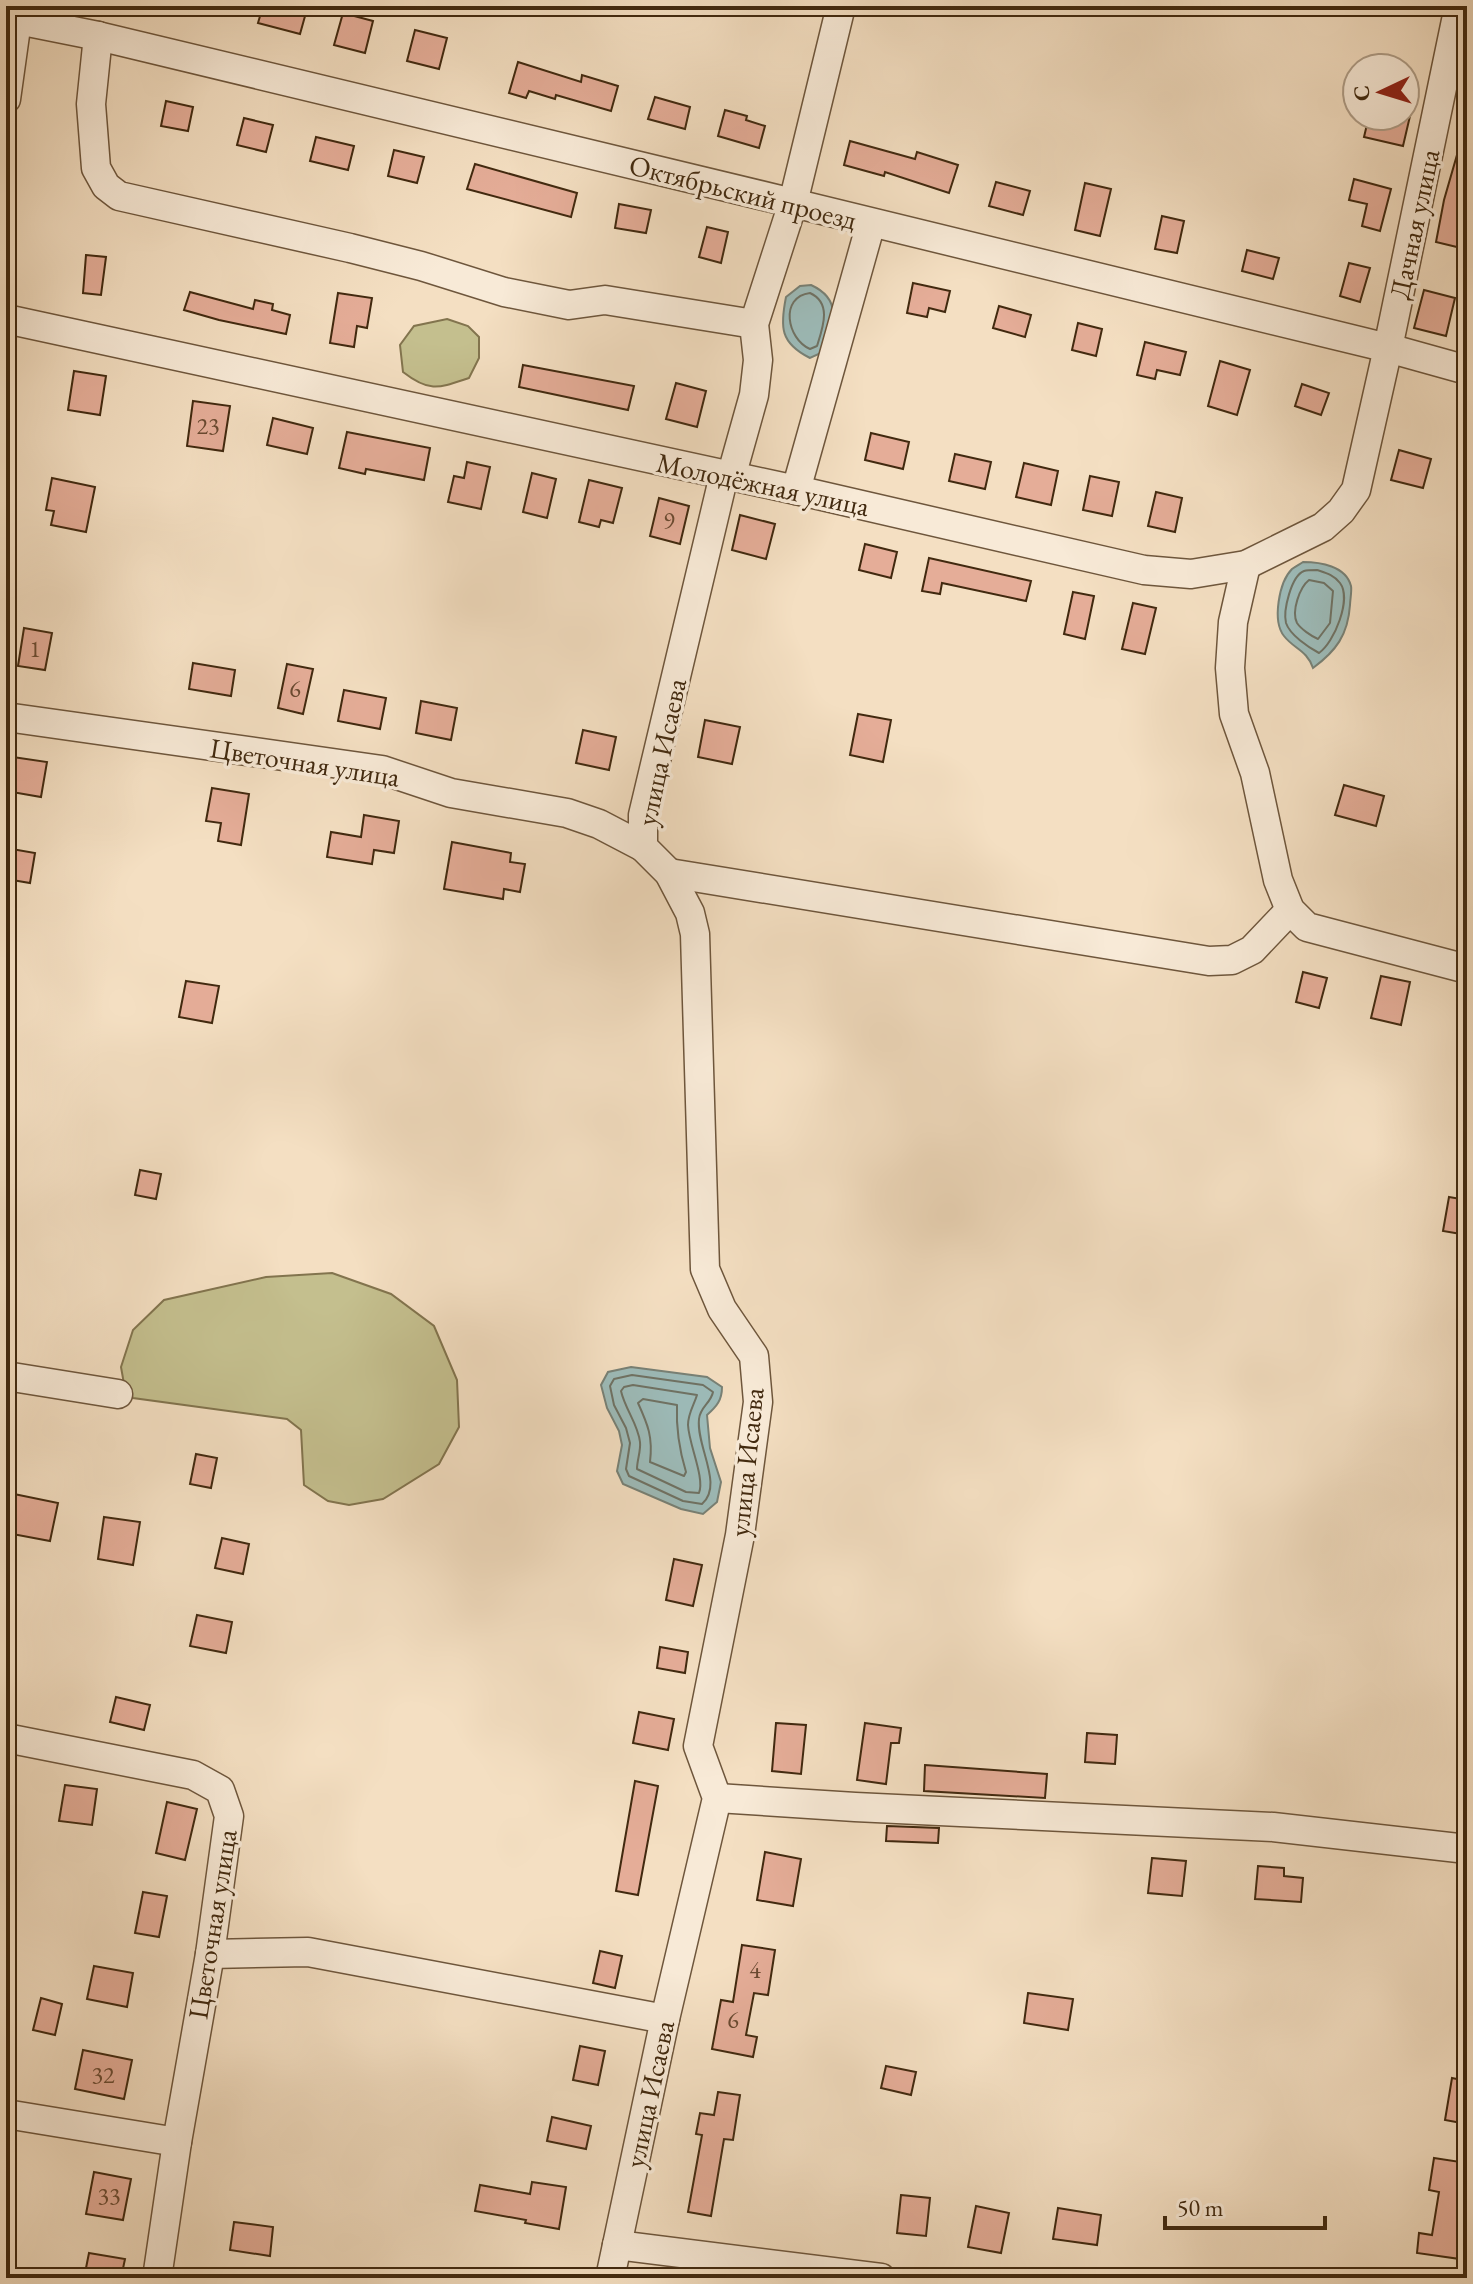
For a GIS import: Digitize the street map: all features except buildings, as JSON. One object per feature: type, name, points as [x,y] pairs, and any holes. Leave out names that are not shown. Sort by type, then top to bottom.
[{"type":"street","points":[[98,36],[91,104],[96,168],[106,186],[119,196],[350,248],[517,295],[569,305],[605,300],[754,324],[793,203],[841,6]]},
{"type":"street","name":"Дачная улица","points":[[1388,348],[1459,6]]},
{"type":"street","points":[[6,99],[18,13]]},
{"type":"street","name":"Октябрьский проезд","points":[[18,13],[98,36],[1388,348],[1467,370]]},
{"type":"street","points":[[796,490],[871,223]]},
{"type":"street","name":"Молодёжная улица","points":[[6,319],[796,490],[1144,570],[1191,574],[1246,565],[1323,527],[1341,511],[1356,490],[1388,348]]},
{"type":"street","name":"улица Исаева","points":[[610,2278],[665,2019],[717,1798],[698,1746],[740,1535],[758,1402],[754,1356],[722,1309],[705,1269],[695,934],[690,913],[669,873],[643,847],[643,815],[728,476],[754,395],[758,360],[754,324]]},
{"type":"street","points":[[1246,565],[1233,622],[1230,668],[1234,714],[1255,773],[1278,880],[1290,910],[1307,927],[1467,969]]},
{"type":"street","name":"Цветочная улица","points":[[6,717],[382,770],[451,793],[567,813],[599,824],[643,847]]},
{"type":"street","points":[[669,873],[1209,961],[1232,960],[1252,950],[1290,910]]},
{"type":"street","points":[[6,1376],[118,1394]]},
{"type":"street","name":"Цветочная улица","points":[[6,1738],[193,1775],[220,1790],[229,1816],[210,1954],[157,2278]]},
{"type":"street","points":[[717,1798],[1273,1827],[1467,1849]]},
{"type":"street","points":[[210,1954],[308,1952],[665,2019]]},
{"type":"street","points":[[6,2114],[177,2142]]},
{"type":"street","points":[[617,2245],[881,2278]]},
{"type":"shaded area","points":[[447,319],[468,326],[479,337],[479,358],[469,378],[442,386],[428,386],[403,372],[400,345],[414,326]]},
{"type":"shaded area","points":[[332,1273],[391,1294],[434,1326],[457,1380],[459,1427],[439,1464],[383,1499],[349,1505],[328,1501],[304,1485],[301,1430],[287,1419],[133,1398],[124,1384],[121,1367],[133,1330],[164,1300],[266,1277]]},
{"type":"water","points":[[811,285],[828,298],[833,314],[823,352],[810,358],[788,340],[784,333],[783,317],[786,297],[800,286]]},
{"type":"water","points":[[1303,562],[1324,564],[1338,570],[1348,579],[1351,588],[1349,616],[1343,634],[1334,649],[1313,668],[1307,657],[1284,636],[1278,621],[1279,602],[1287,575]]},
{"type":"water","points":[[631,1367],[707,1377],[722,1387],[718,1402],[707,1415],[710,1448],[721,1482],[717,1502],[703,1514],[681,1509],[623,1484],[617,1471],[622,1445],[619,1431],[607,1408],[601,1385],[608,1372]]}]
